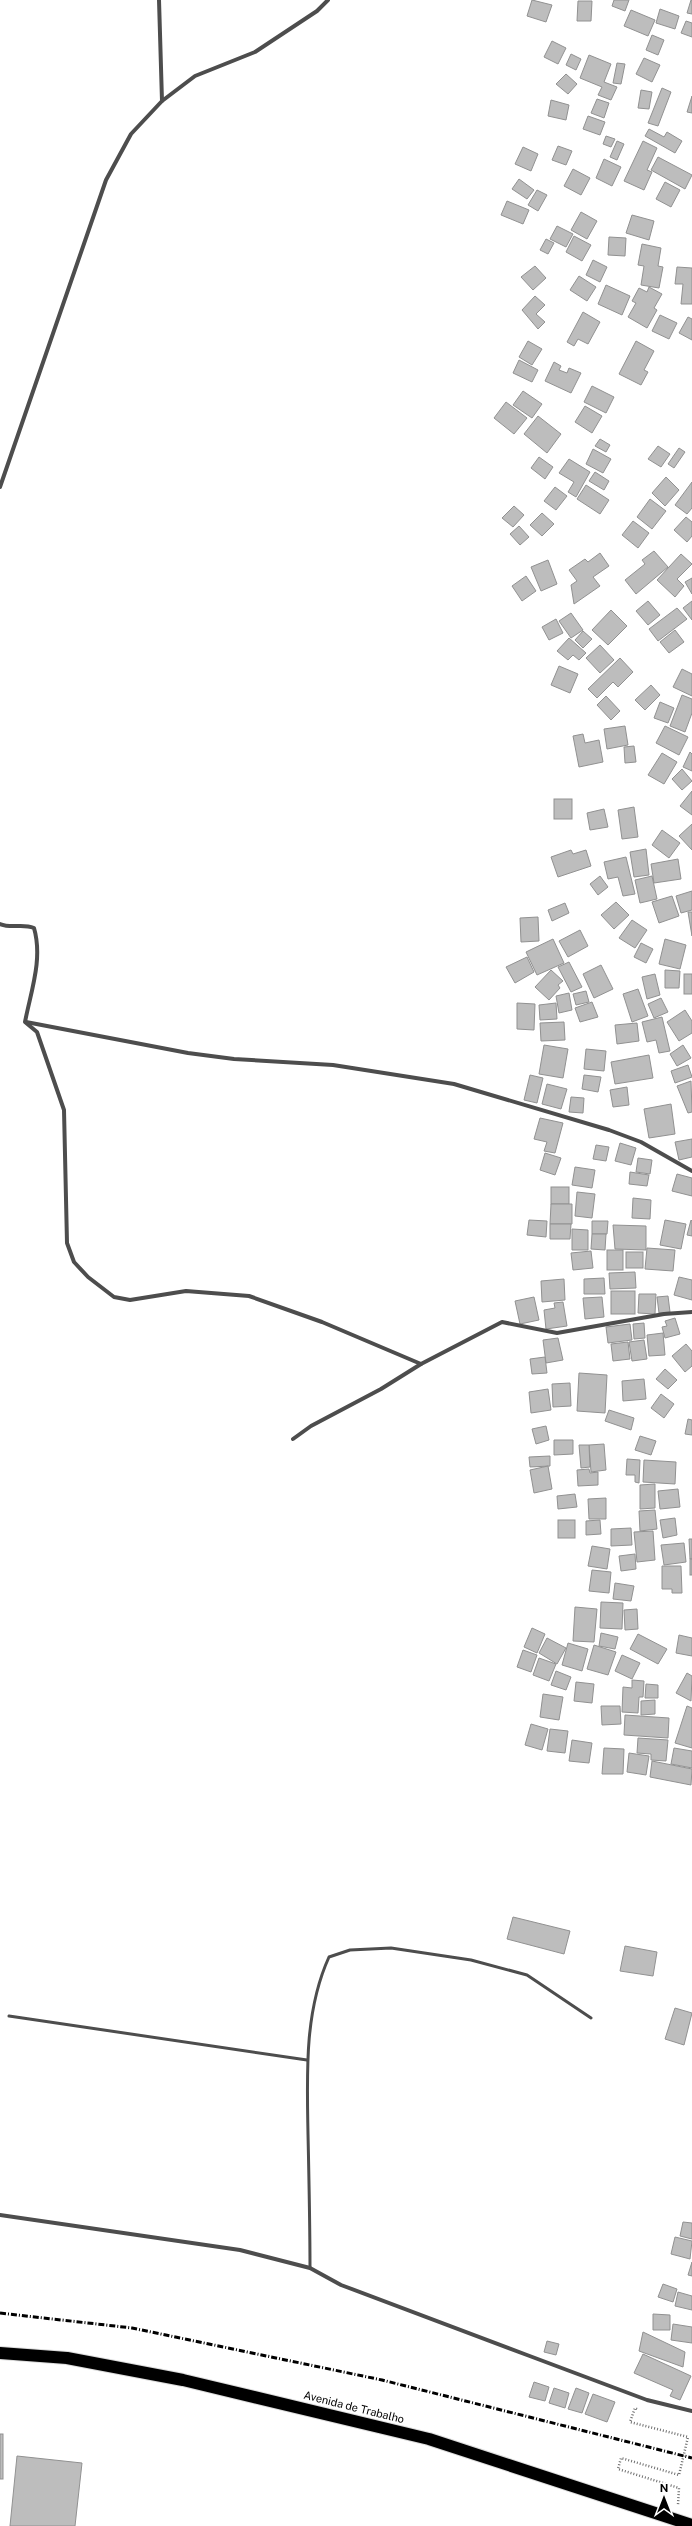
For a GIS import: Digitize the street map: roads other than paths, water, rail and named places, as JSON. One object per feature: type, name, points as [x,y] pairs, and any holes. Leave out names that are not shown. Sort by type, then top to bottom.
[{"type":"highway","name":"Avenida de Trabalho","points":[[0,2353],[67,2358],[183,2380],[429,2439],[677,2524],[692,2525]]},
{"type":"street","points":[[159,0],[162,101]]},
{"type":"street","points":[[0,487],[106,180],[131,134],[162,101],[195,76],[255,52],[318,10],[328,0]]},
{"type":"street","points":[[0,924],[10,928],[26,924],[34,928],[38,943],[38,957],[25,1022]]},
{"type":"street","points":[[25,1022],[188,1053],[234,1059],[333,1065],[454,1084],[609,1130],[641,1142],[692,1171]]},
{"type":"street","points":[[25,1022],[37,1032],[64,1110],[67,1243],[74,1262],[88,1277],[114,1298],[130,1300],[186,1291],[249,1296],[322,1322],[421,1364]]},
{"type":"street","points":[[293,1439],[311,1426],[381,1389],[421,1364],[502,1322],[557,1333],[664,1314],[692,1312]]},
{"type":"street","points":[[0,2215],[240,2250],[310,2268],[341,2286],[647,2400],[692,2411]]},
{"type":"lane","points":[[310,2268],[307,2060],[313,2003],[320,1977],[329,1957],[350,1950],[391,1948],[471,1960],[527,1975],[591,2018]]},
{"type":"lane","points":[[9,2016],[307,2060]]},
{"type":"railway","points":[[0,2313],[132,2328],[382,2380],[692,2458]]}]
